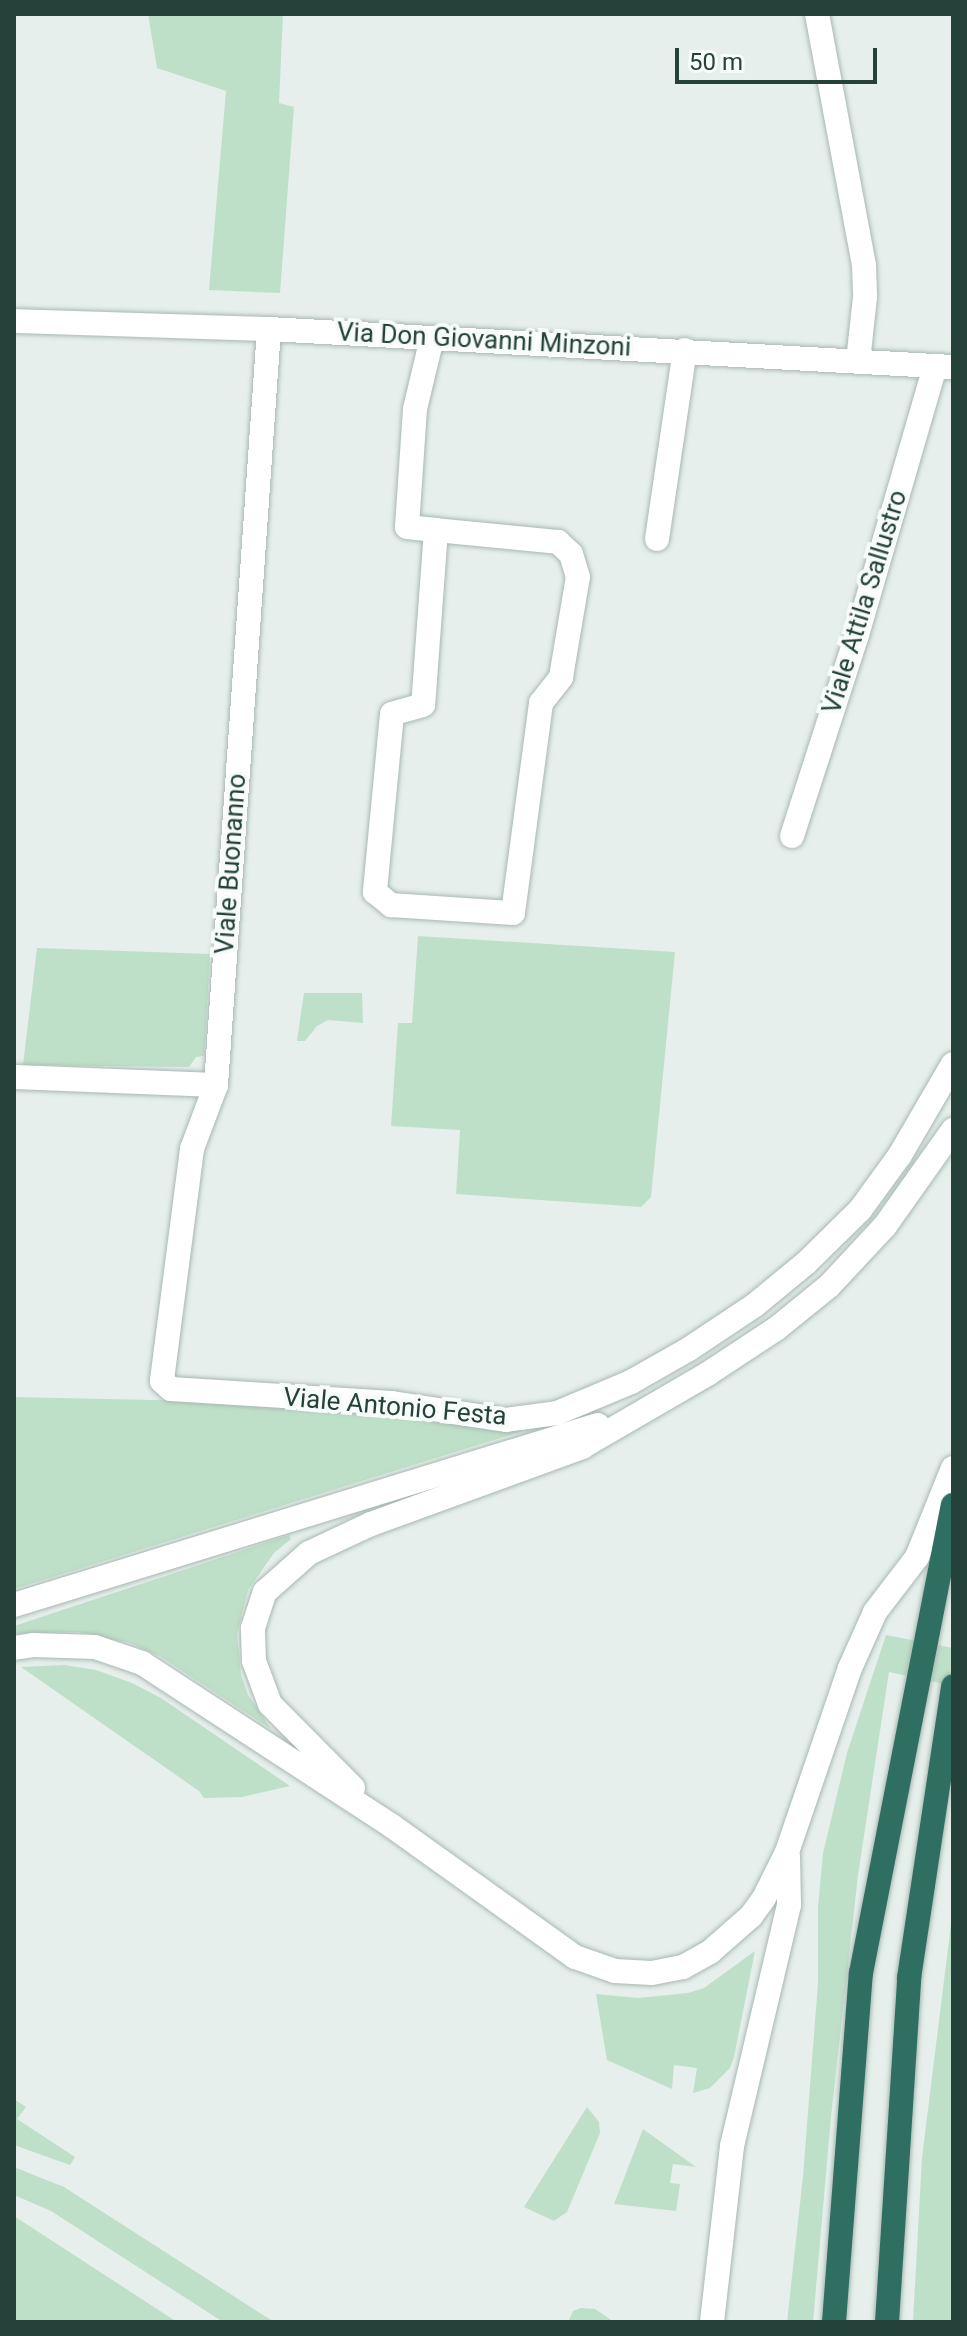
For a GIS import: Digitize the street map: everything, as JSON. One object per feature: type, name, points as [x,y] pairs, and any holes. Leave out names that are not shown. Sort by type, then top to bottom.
[{"type":"highway","points":[[834,2322],[861,1973],[953,1505]]},
{"type":"highway","points":[[887,2322],[909,1978],[953,1686]]},
{"type":"street","points":[[817,14],[864,265],[865,297],[858,361]]},
{"type":"street","name":"Via Don Giovanni Minzoni","points":[[14,321],[269,329],[685,350],[944,367]]},
{"type":"street","name":"Viale Buonanno","points":[[171,1389],[162,1381],[192,1149],[216,1085],[269,329]]},
{"type":"street","points":[[432,338],[415,409],[407,527],[558,542],[571,554],[578,577],[561,677],[541,703],[513,913],[391,905],[375,892],[392,714],[423,705],[436,530]]},
{"type":"street","points":[[657,539],[685,350]]},
{"type":"street","name":"Viale Attila Sallustro","points":[[792,836],[944,367]]},
{"type":"street","name":"Viale Antonio Festa","points":[[171,1389],[392,1403],[506,1420],[557,1413],[631,1382],[689,1349],[755,1305],[806,1263],[860,1210],[900,1155],[953,1064]]},
{"type":"street","points":[[14,1077],[216,1085]]},
{"type":"street","points":[[392,1826],[270,1704],[254,1661],[253,1628],[265,1592],[309,1553],[371,1524],[582,1447],[776,1329],[829,1286],[885,1226],[953,1130]]},
{"type":"street","points":[[14,1605],[647,1410]]},
{"type":"street","points":[[14,1648],[33,1645],[95,1647],[142,1663],[392,1826],[531,1929],[575,1957],[615,1971],[652,1973],[683,1967],[710,1952],[751,1916],[787,1852],[850,1668],[875,1612],[917,1557],[953,1468]]},
{"type":"street","points":[[712,2322],[732,2146],[789,1905],[787,1852]]},
{"type":"green space","points":[[148,14],[283,14],[279,103],[294,107],[280,293],[209,290],[226,91],[157,68]]},
{"type":"green space","points":[[418,936],[675,952],[651,1197],[641,1207],[456,1194],[460,1130],[391,1126],[398,1023],[412,1023]]},
{"type":"green space","points":[[37,948],[210,954],[204,1056],[196,1057],[189,1067],[23,1065]]},
{"type":"green space","points":[[304,993],[362,993],[363,1023],[328,1020],[317,1026],[305,1041],[297,1041]]},
{"type":"green space","points":[[14,1397],[293,1403],[523,1431],[14,1589]]},
{"type":"green space","points":[[289,1535],[291,1539],[274,1553],[248,1590],[237,1634],[241,1675],[248,1695],[271,1729],[161,1657],[130,1643],[78,1632],[14,1634],[14,1626]]},
{"type":"green space","points":[[886,1635],[953,1648],[953,1686],[889,1672],[858,1875],[831,2117],[813,2322],[787,2322],[803,2176],[818,1983],[818,1907],[823,1853],[847,1753]]},
{"type":"green space","points":[[64,1665],[96,1670],[161,1698],[290,1786],[242,1797],[204,1798],[199,1791],[21,1667]]},
{"type":"green space","points":[[953,1908],[953,2322],[913,2322],[922,2158]]},
{"type":"green space","points":[[755,1951],[734,2057],[730,2068],[710,2088],[693,2093],[697,2068],[674,2065],[672,2089],[607,2060],[596,1994],[638,1998],[688,1993],[704,1988]]},
{"type":"green space","points":[[14,2099],[26,2107],[17,2119],[75,2157],[70,2165],[14,2145]]},
{"type":"green space","points":[[587,2107],[599,2122],[600,2133],[567,2212],[554,2221],[524,2207]]},
{"type":"green space","points":[[643,2129],[696,2167],[673,2164],[670,2183],[680,2184],[676,2211],[614,2204]]},
{"type":"green space","points":[[14,2167],[64,2187],[274,2322],[223,2322],[51,2211],[14,2195]]},
{"type":"green space","points":[[14,2216],[177,2322],[14,2322]]},
{"type":"green space","points":[[595,2309],[614,2322],[568,2322],[573,2311]]}]
